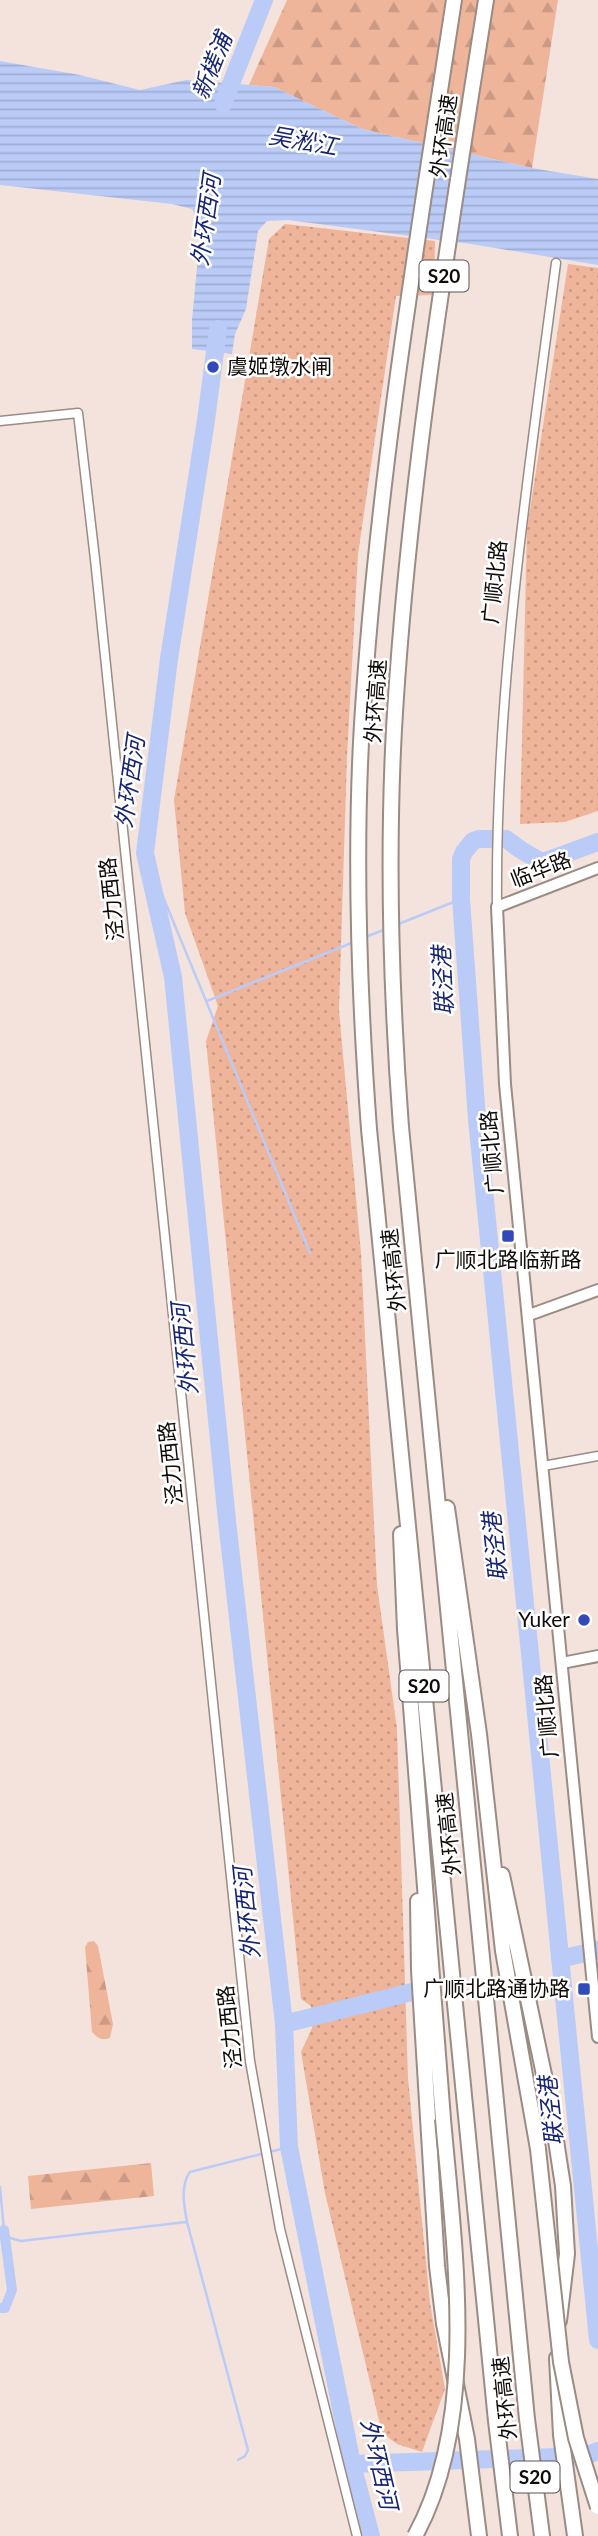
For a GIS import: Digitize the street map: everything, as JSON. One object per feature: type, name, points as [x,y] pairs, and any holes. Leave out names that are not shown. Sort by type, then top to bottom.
[{"type":"highway","name":"外环高速","points":[[453,0],[391,421],[376,549],[362,726],[358,929],[369,1129],[496,2421],[510,2536]]},
{"type":"highway","name":"外环高速","points":[[486,0],[423,425],[408,552],[394,729],[390,937],[401,1127],[527,2419],[542,2536]]},
{"type":"highway","points":[[422,1344],[464,1619],[503,1951],[538,2149],[561,2362],[576,2438],[598,2507]]},
{"type":"highway","points":[[391,1347],[405,1629],[456,2306],[453,2410],[440,2474],[415,2536]]},
{"type":"highway","points":[[487,1802],[551,2108],[563,2186],[567,2254],[556,2365],[561,2435],[575,2536]]},
{"type":"highway","points":[[419,1814],[419,1970],[437,2266],[446,2334],[467,2438],[479,2536]]},
{"type":"street","name":"广顺北路","points":[[556,263],[514,580],[504,699],[498,825],[498,907],[505,1084],[598,2036]]},
{"type":"street","name":"泾力西路","points":[[0,421],[78,413],[250,2062],[280,2229],[357,2536]]},
{"type":"street","name":"临华路","points":[[498,907],[598,868]]},
{"type":"street","points":[[528,1315],[598,1290]]},
{"type":"street","points":[[543,1466],[598,1456]]},
{"type":"street","points":[[562,1663],[598,1656]]},
{"type":"green space","points":[[287,0],[558,0],[532,168],[362,129],[274,87],[249,85]]},
{"type":"green space","points":[[285,224],[435,241],[434,295],[396,296],[358,554],[347,757],[339,1010],[361,1253],[377,1585],[397,1729],[408,2078],[430,2303],[445,2389],[422,2452],[397,2444],[382,2433],[325,2193],[301,2052],[312,2028],[311,2006],[301,1999],[206,1041],[218,1006],[185,913],[174,800],[269,239]]},
{"type":"green space","points":[[568,264],[598,268],[598,811],[565,822],[520,824],[527,529]]},
{"type":"green space","points":[[94,1941],[98,1946],[113,2024],[110,2038],[104,2039],[92,2032],[85,1947],[88,1942]]},
{"type":"green space","points":[[151,2163],[154,2196],[31,2209],[28,2176]]},
{"type":"water","name":"吴淞江","points":[[0,61],[80,75],[140,90],[186,80],[274,87],[362,129],[532,168],[598,179],[598,265],[471,244],[288,220],[267,221],[258,231],[246,309],[235,334],[232,354],[192,349],[200,236],[199,222],[192,209],[172,204],[0,185]]},
{"type":"waterway","name":"新槎浦","points":[[223,104],[264,0]]},
{"type":"waterway","name":"外环西河","points":[[218,329],[169,659],[145,853],[173,977],[227,1521],[284,2024],[289,2147],[352,2464],[371,2536]]},
{"type":"waterway","name":"联泾港","points":[[598,842],[540,861],[506,839],[479,839],[473,841],[461,859],[461,899],[477,1119],[598,2340]]},
{"type":"waterway","points":[[145,853],[310,1253]]},
{"type":"waterway","points":[[396,925],[461,899]]},
{"type":"waterway","points":[[363,938],[386,929]]},
{"type":"waterway","points":[[207,1001],[354,942]]},
{"type":"waterway","points":[[560,1959],[598,1950]]},
{"type":"waterway","points":[[284,2024],[412,1992]]},
{"type":"waterway","points":[[238,2460],[245,2456],[248,2450],[187,2222],[184,2189],[190,2172],[289,2147]]},
{"type":"waterway","points":[[0,2187],[4,2230],[10,2238],[21,2241],[186,2222]]},
{"type":"waterway","points":[[0,2308],[5,2308],[12,2290],[4,2230]]},
{"type":"waterway","name":"联泾港","points":[[352,2464],[585,2456],[598,2451]]},
{"type":"place","name":"虞姬墩水闸","points":[[213,367]]},
{"type":"place","name":"广顺北路临新路","points":[[508,1236]]},
{"type":"place","name":"Yuker","points":[[584,1620]]},
{"type":"place","name":"广顺北路通协路","points":[[584,1989]]}]
